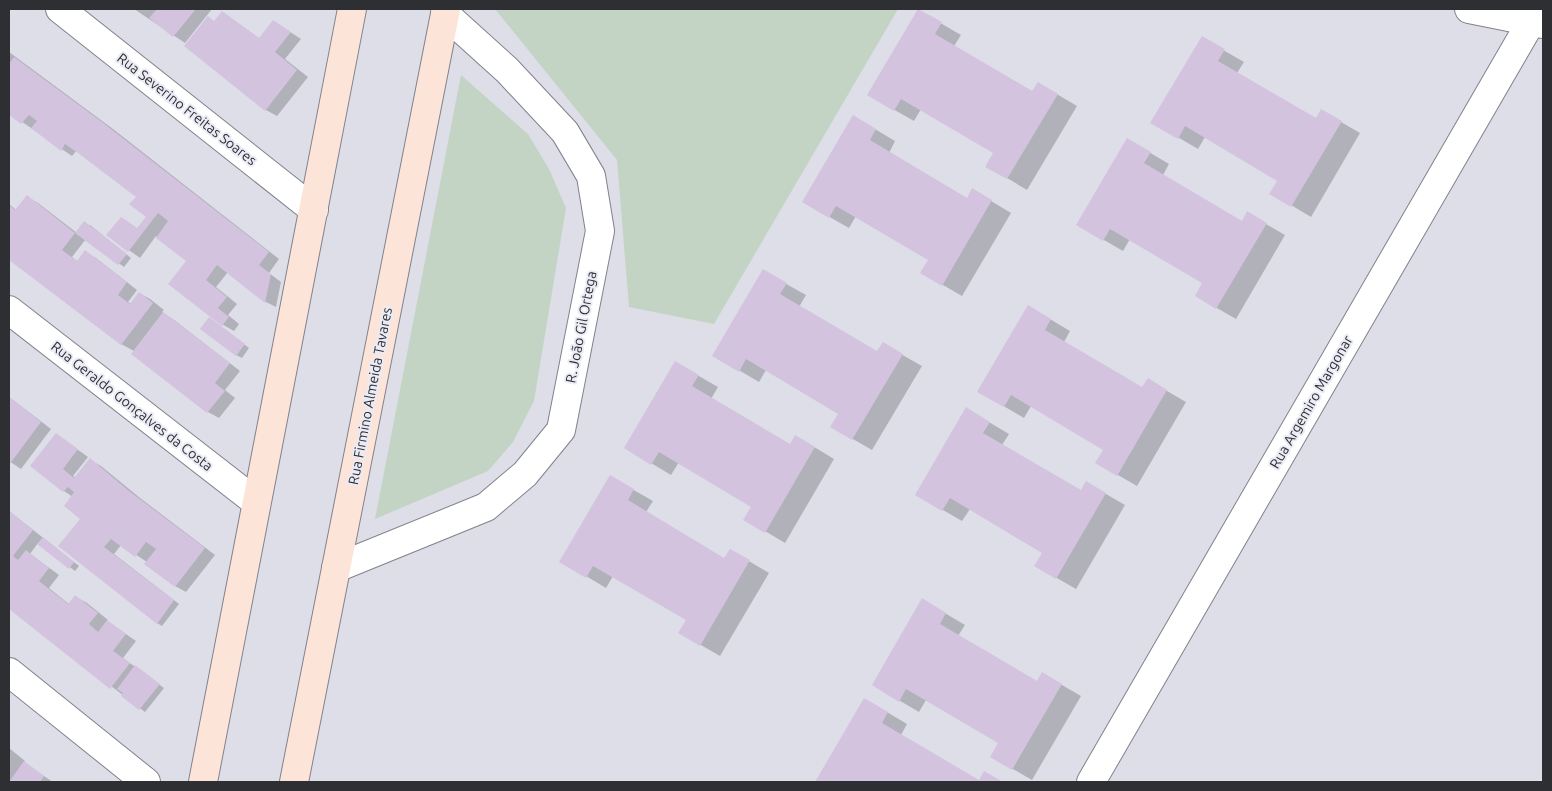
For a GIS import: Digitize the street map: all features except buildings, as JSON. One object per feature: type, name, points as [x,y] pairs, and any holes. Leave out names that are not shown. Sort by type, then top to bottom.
[{"type":"street","name":"Rua Severino Freitas Soares","points":[[60,9],[314,210]]},
{"type":"street","points":[[203,782],[352,9]]},
{"type":"street","points":[[1469,9],[1537,23]]},
{"type":"street","name":"Rua Firmino Almeida Tavares","points":[[294,782],[445,11]]},
{"type":"street","name":"R. João Gil Ortega","points":[[336,568],[486,507],[525,474],[561,430],[600,231],[591,176],[565,132],[507,70],[445,11]]},
{"type":"street","name":"Rua Argemiro Margonar","points":[[1091,782],[1537,23]]},
{"type":"street","name":"Rua Geraldo Gonçalves da Costa","points":[[9,310],[256,502]]},
{"type":"street","points":[[9,672],[146,782]]},
{"type":"green space","points":[[495,9],[898,9],[714,324],[629,307],[617,160]]},
{"type":"green space","points":[[461,75],[528,134],[549,169],[566,208],[534,401],[513,442],[488,471],[375,519]]}]
